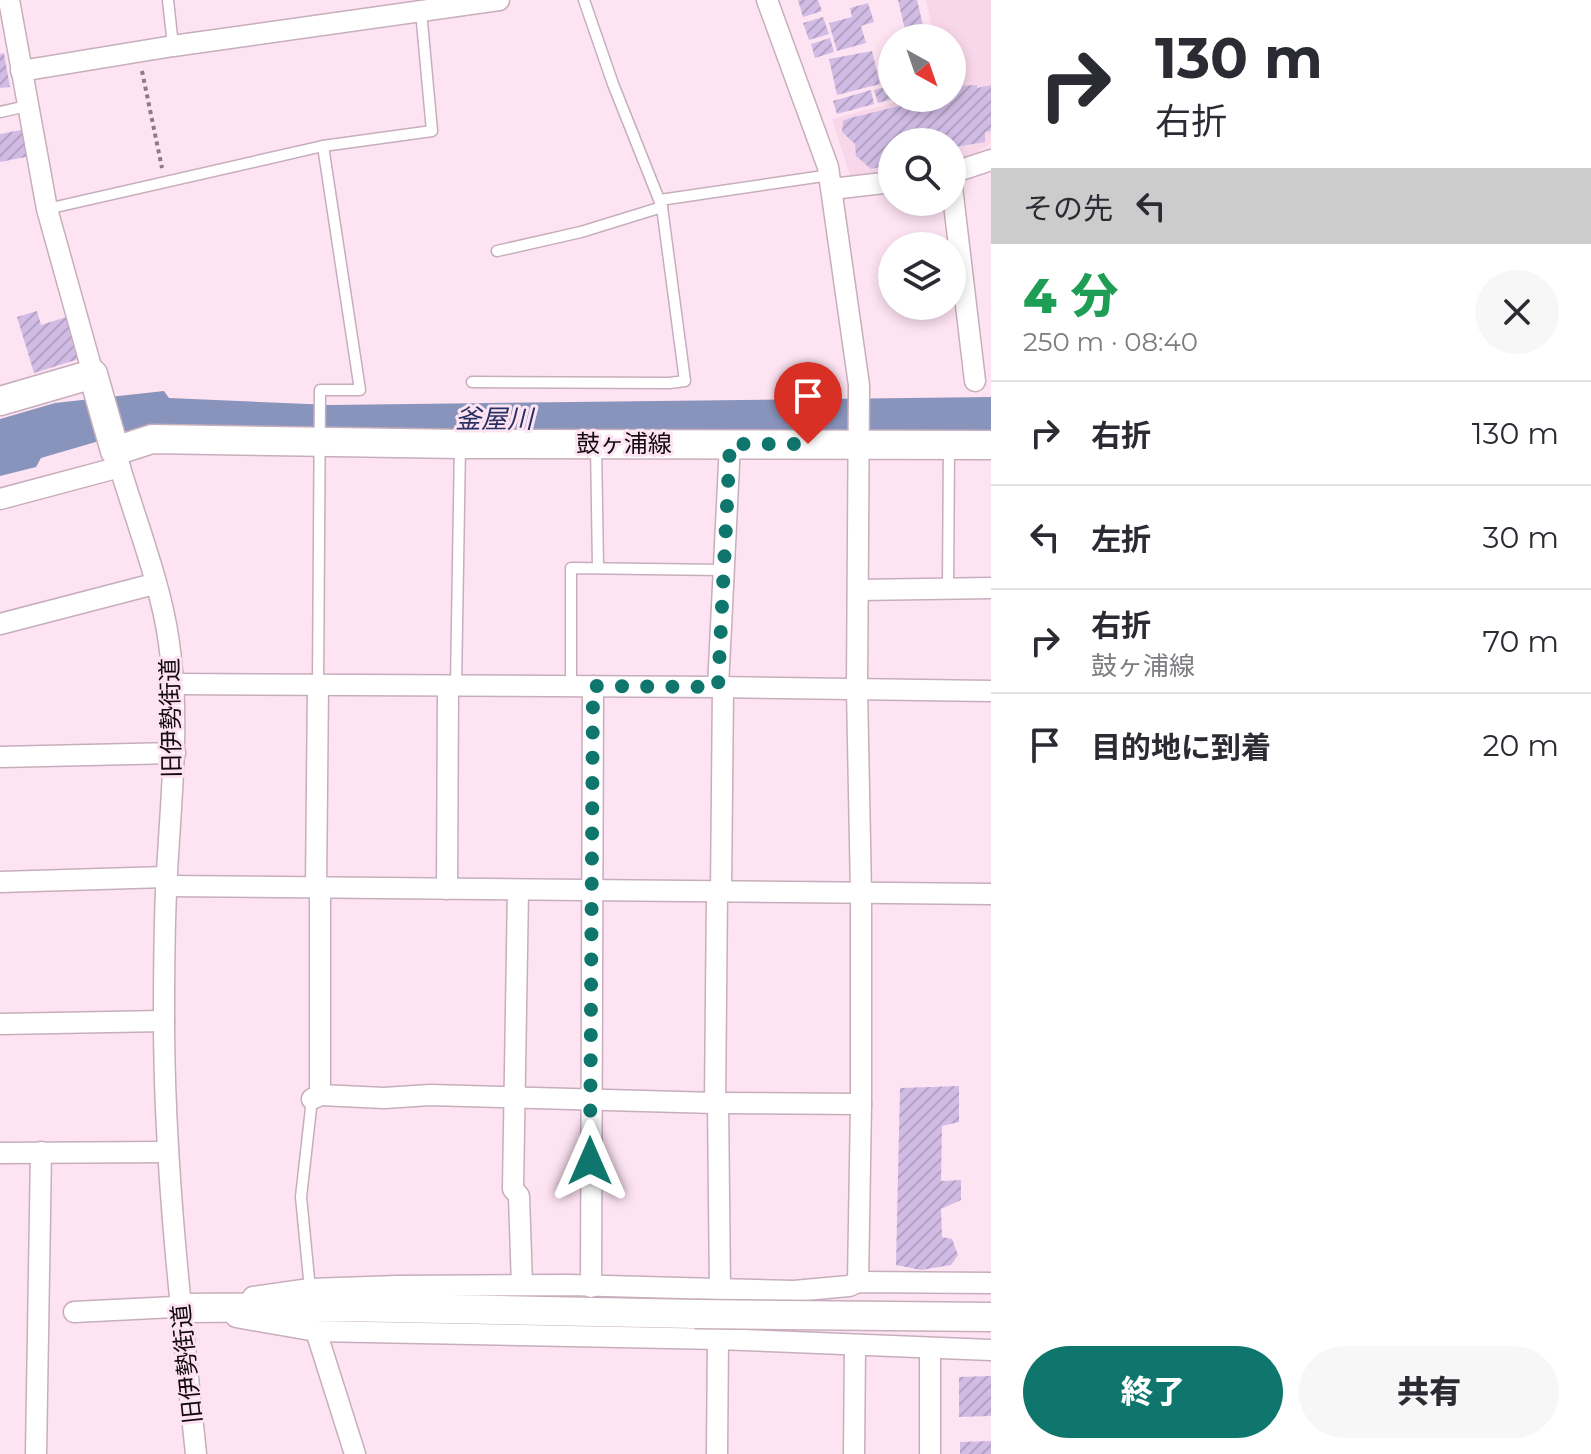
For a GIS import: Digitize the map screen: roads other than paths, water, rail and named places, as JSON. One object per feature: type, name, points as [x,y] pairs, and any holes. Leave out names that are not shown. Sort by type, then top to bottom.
[{"type":"main road","points":[[0,401],[95,382]]},
{"type":"main road","name":"旧伊勢街道","points":[[95,382],[116,454]]},
{"type":"main road","name":"鼓ヶ浦線","points":[[116,454],[152,439],[460,444],[991,445]]},
{"type":"main road","points":[[180,1308],[342,1307],[991,1317]]},
{"type":"street","name":"旧伊勢街道","points":[[9,0],[47,209],[95,382]]},
{"type":"street","points":[[21,71],[499,0]]},
{"type":"street","points":[[767,0],[831,182],[859,385],[857,689],[861,1104],[850,1345],[854,1454]]},
{"type":"street","points":[[966,168],[991,160]]},
{"type":"street","points":[[831,182],[878,182]]},
{"type":"street","points":[[955,216],[975,381]]},
{"type":"street","points":[[720,1290],[717,1102],[722,570],[730,444]]},
{"type":"street","name":"旧伊勢街道","points":[[116,454],[169,640],[174,684],[175,753],[166,882],[164,1021],[168,1152],[180,1308],[196,1454]]},
{"type":"street","points":[[0,499],[116,454]]},
{"type":"street","points":[[0,624],[154,584]]},
{"type":"street","points":[[859,590],[991,588]]},
{"type":"street","points":[[174,684],[991,691]]},
{"type":"street","points":[[318,685],[316,1097],[430,1095],[861,1104]]},
{"type":"street","points":[[447,889],[452,686]]},
{"type":"street","points":[[591,1287],[593,686]]},
{"type":"street","points":[[0,757],[175,753]]},
{"type":"street","points":[[0,882],[991,894]]},
{"type":"street","points":[[518,890],[513,1189],[519,1196],[522,1285]]},
{"type":"street","points":[[0,1024],[164,1021]]},
{"type":"street","points":[[36,1454],[41,1152]]},
{"type":"street","points":[[0,1153],[168,1152]]},
{"type":"street","points":[[74,1312],[180,1308],[310,1289],[522,1285],[794,1291],[854,1284],[991,1283]]},
{"type":"street","points":[[180,1308],[316,1331],[718,1339],[991,1350]]},
{"type":"street","points":[[316,1331],[355,1454]]},
{"type":"street","points":[[717,1454],[718,1339]]},
{"type":"street","points":[[930,1349],[930,1454]]},
{"type":"lane","points":[[168,0],[173,46]]},
{"type":"lane","points":[[472,382],[685,381],[661,204],[613,84],[584,0]]},
{"type":"lane","points":[[47,209],[323,146],[432,131],[421,11]]},
{"type":"lane","points":[[0,112],[27,106]]},
{"type":"lane","points":[[318,685],[320,390],[360,390],[323,146]]},
{"type":"lane","points":[[497,251],[581,232],[661,204],[831,182]]},
{"type":"lane","points":[[452,686],[460,444]]},
{"type":"lane","points":[[596,444],[598,567]]},
{"type":"lane","points":[[948,588],[949,444]]},
{"type":"lane","points":[[571,686],[571,568],[722,570]]},
{"type":"lane","points":[[310,1289],[301,1197],[316,1097]]},
{"type":"water","name":"釜屋川","points":[[164,391],[169,398],[331,405],[991,397],[991,435],[99,441],[41,458],[36,467],[0,476],[0,419],[55,403]]}]
